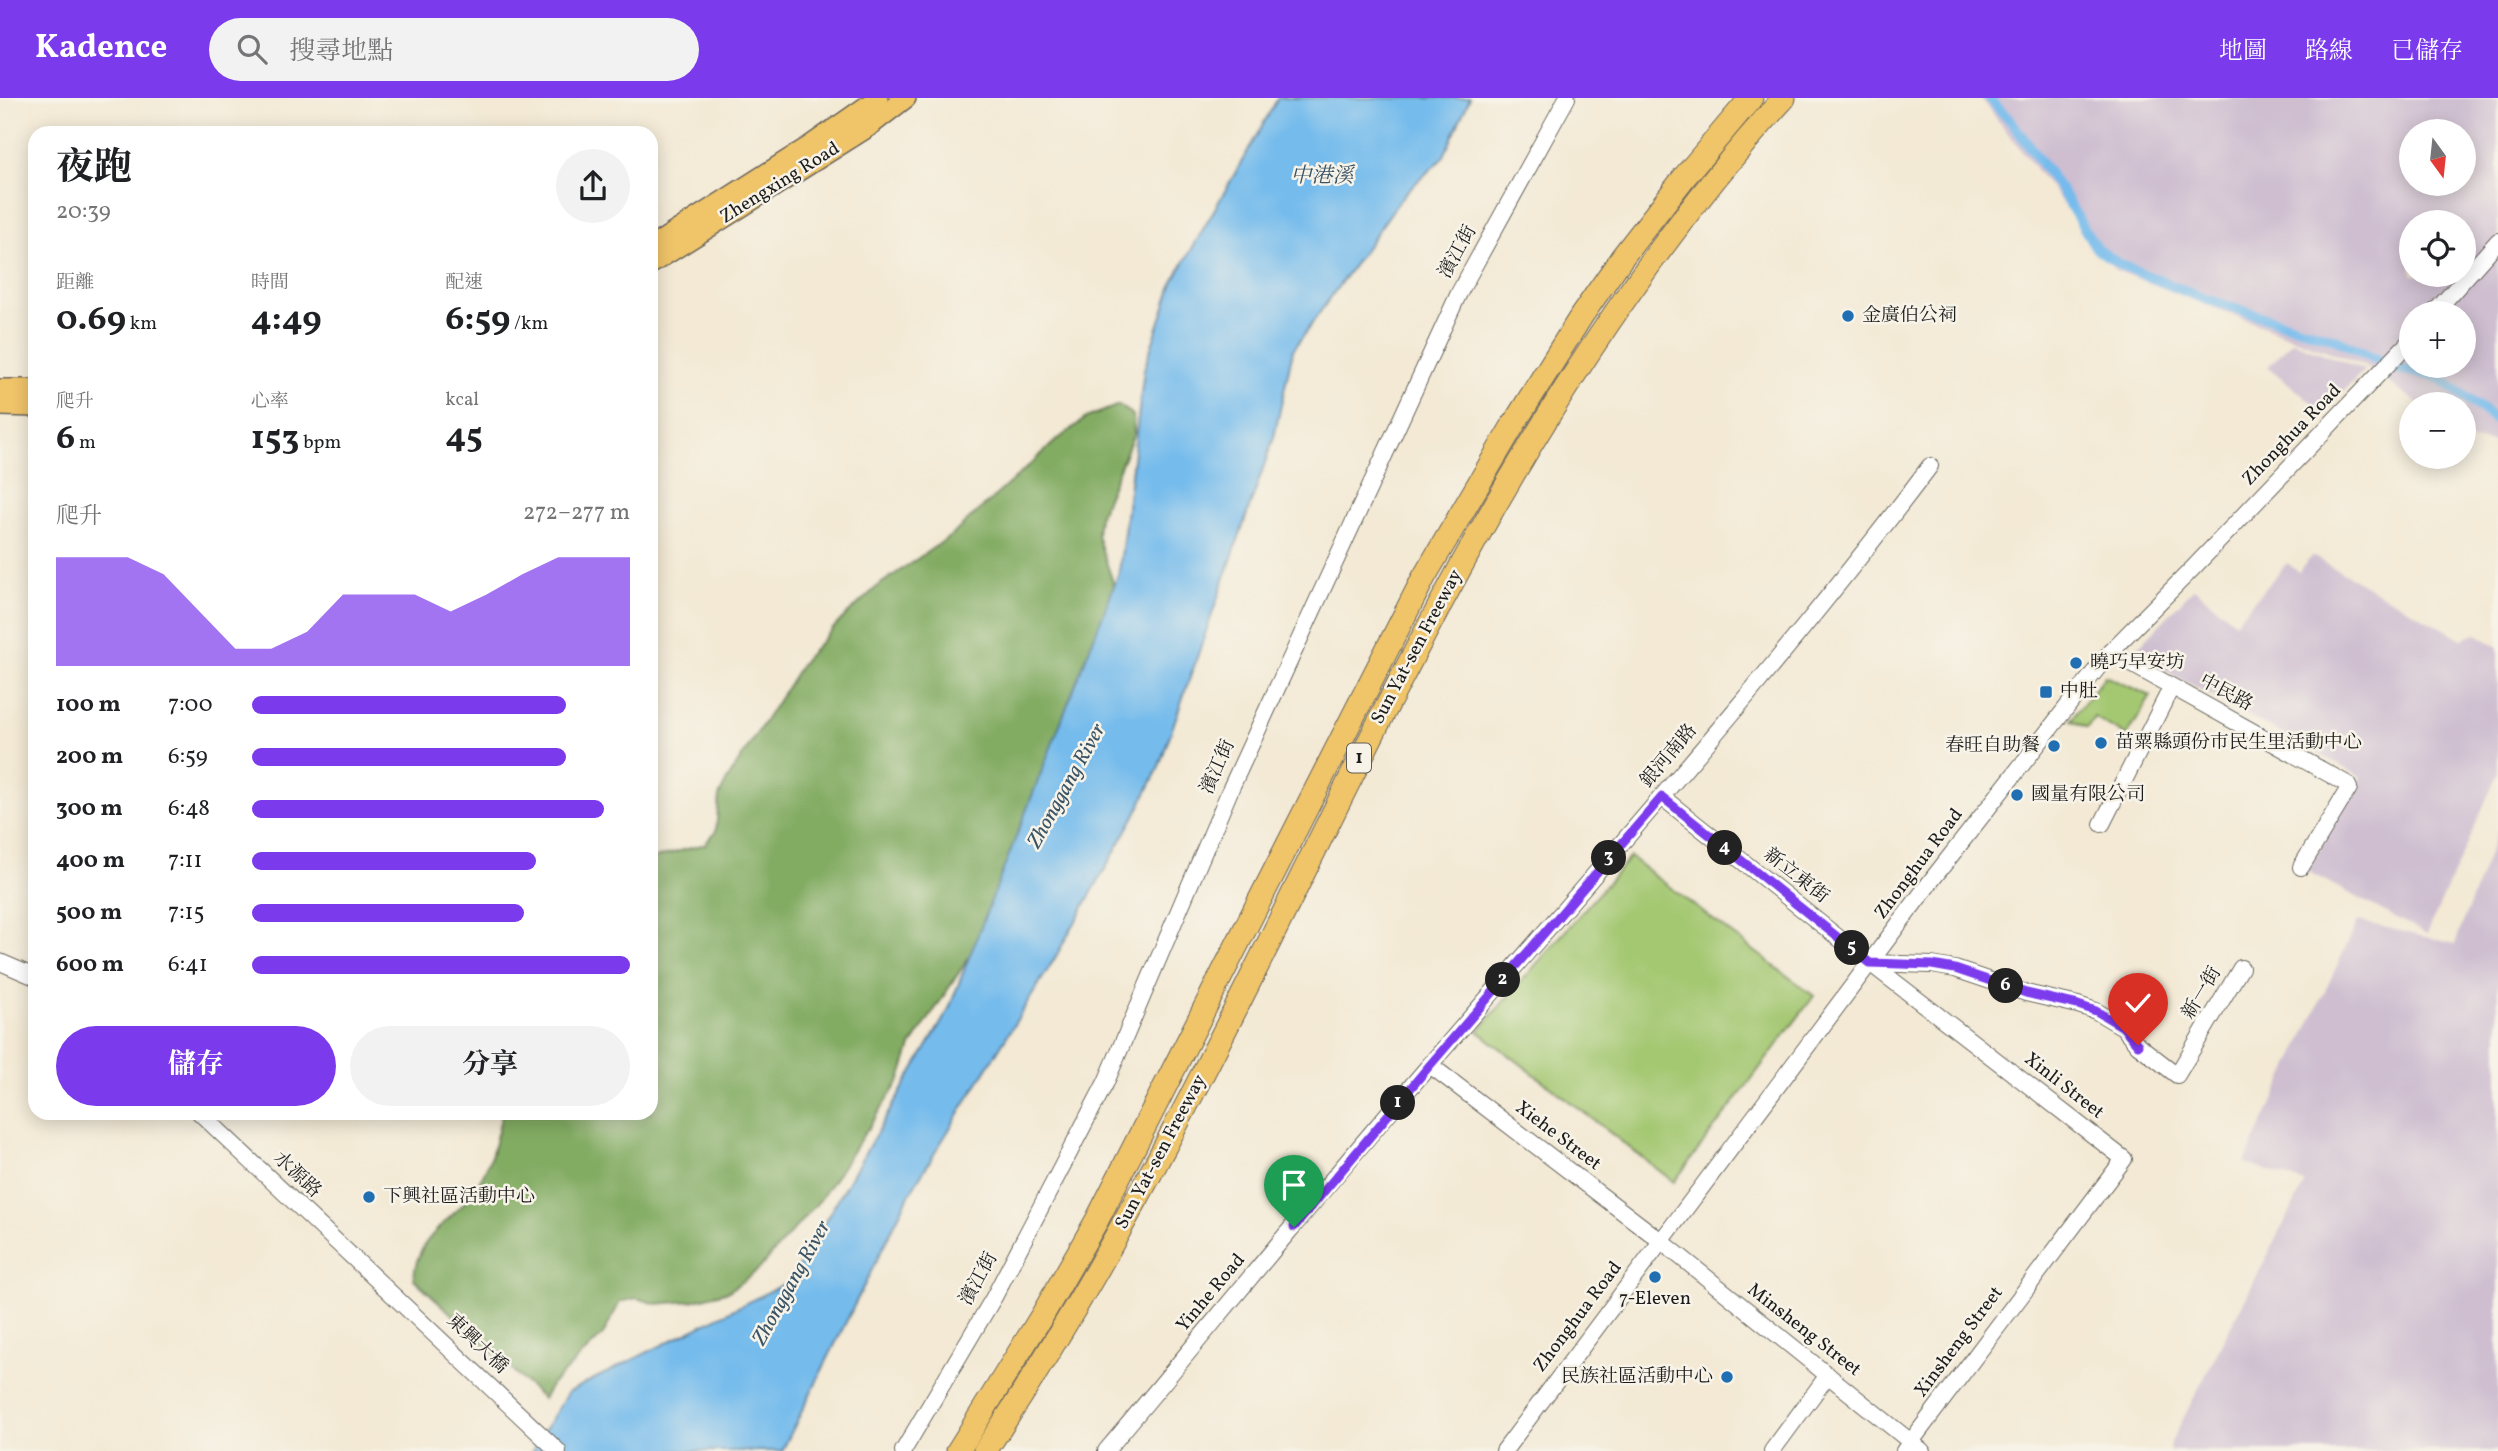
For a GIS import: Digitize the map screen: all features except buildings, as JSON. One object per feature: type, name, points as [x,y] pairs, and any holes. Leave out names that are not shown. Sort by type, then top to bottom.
[{"type":"highway","name":"Sun Yat-sen Freeway","points":[[958,1451],[1097,1220],[1424,577],[1515,422],[1589,305],[1686,175],[1751,98]]},
{"type":"highway","name":"Sun Yat-sen Freeway","points":[[985,1451],[1076,1306],[1152,1173],[1372,732],[1450,583],[1541,424],[1590,348],[1677,226],[1750,135],[1784,98]]},
{"type":"main road","name":"Zhengxing Road","points":[[658,243],[811,145],[878,98]]},
{"type":"main road","name":"Zhengxing Road","points":[[658,260],[867,128],[906,98]]},
{"type":"main road","points":[[0,389],[28,389]]},
{"type":"main road","points":[[0,407],[28,407]]},
{"type":"street","name":"濱江街","points":[[903,1451],[994,1297],[1106,1082],[1231,788],[1454,306],[1567,98]]},
{"type":"street","points":[[2445,301],[2498,241]]},
{"type":"street","name":"Zhonghua Road","points":[[1504,1451],[1934,877],[2110,652],[2399,352]]},
{"type":"street","name":"銀河南路","points":[[1430,1065],[1662,797],[1858,562],[1930,466]]},
{"type":"street","name":"中民路","points":[[2110,652],[2347,784],[2349,788],[2301,867]]},
{"type":"street","points":[[2102,824],[2171,688]]},
{"type":"street","name":"新立東街","points":[[1662,797],[1870,963]]},
{"type":"street","points":[[0,961],[28,975]]},
{"type":"street","name":"新一街","points":[[1870,963],[1932,965],[1955,969],[2026,993],[2096,1011],[2123,1027],[2138,1045],[2177,1075],[2241,968]]},
{"type":"street","name":"Xinli Street","points":[[1870,963],[2124,1159],[2041,1269]]},
{"type":"street","name":"Xiehe Street","points":[[1430,1065],[1661,1241]]},
{"type":"street","name":"Yinhe Road","points":[[1106,1451],[1430,1065]]},
{"type":"street","name":"水源路","points":[[208,1120],[366,1267]]},
{"type":"street","name":"Minsheng Street","points":[[1661,1241],[1828,1375],[1912,1448]]},
{"type":"street","name":"東興大橋","points":[[366,1267],[558,1451]]},
{"type":"street","name":"Xinsheng Street","points":[[1912,1448],[2041,1269]]},
{"type":"street","points":[[1772,1451],[1828,1375]]},
{"type":"street","points":[[1514,1451],[1519,1430]]},
{"type":"shaded area","points":[[1980,98],[2498,98],[2498,442],[2476,441],[2476,392],[2402,392],[2364,365],[2115,270]]},
{"type":"shaded area","points":[[2292,341],[2364,370],[2324,412],[2268,367]]},
{"type":"shaded area","points":[[2312,556],[2462,639],[2476,634],[2498,647],[2498,773],[2427,934],[2307,871],[2361,777],[2133,653],[2194,588],[2235,622],[2287,563],[2299,572]]},
{"type":"shaded area","points":[[2498,830],[2498,1451],[2170,1451],[2169,1446],[2305,1183],[2244,1163],[2358,921],[2455,944]]},
{"type":"green space","points":[[1119,405],[1133,415],[1134,433],[1099,517],[1097,535],[1114,585],[1113,619],[971,954],[911,1046],[900,1080],[820,1200],[759,1269],[729,1291],[692,1301],[656,1304],[637,1298],[620,1302],[603,1335],[552,1384],[543,1399],[414,1279],[416,1264],[427,1241],[472,1193],[484,1173],[500,1120],[658,1120],[658,857],[705,844],[716,831],[719,796],[727,780],[804,660],[841,620],[879,585],[952,535],[1057,440],[1086,418]]},
{"type":"green space","points":[[2105,676],[2151,696],[2127,736],[2094,717],[2087,728],[2071,720]]},
{"type":"green space","points":[[1630,857],[1814,996],[1674,1182],[1478,1031]]},
{"type":"water","name":"中港溪","points":[[1278,98],[1470,98],[1443,158],[1405,193],[1293,350],[1274,437],[1158,769],[1137,812],[1055,958],[910,1193],[782,1451],[532,1451],[568,1392],[790,1281],[948,1011],[1119,573],[1144,369],[1173,282]]},
{"type":"waterway","points":[[1988,98],[2012,122],[2064,195],[2096,248],[2121,265],[2202,298],[2336,339],[2394,368],[2438,377],[2498,421]]},
{"type":"place","name":"金廣伯公祠","points":[[1848,316]]},
{"type":"place","name":"曉巧早安坊","points":[[2076,663]]},
{"type":"place","name":"中肚","points":[[2046,692]]},
{"type":"place","name":"苗粟縣頭份巿民生里活動中心","points":[[2101,743]]},
{"type":"place","name":"春旺自助餐","points":[[2054,746]]},
{"type":"place","name":"國量有限公司","points":[[2017,795]]},
{"type":"place","name":"下興社區活動中心","points":[[369,1197]]},
{"type":"place","name":"7-Eleven","points":[[1655,1277]]},
{"type":"place","name":"民族社區活動中心","points":[[1727,1377]]},
{"type":"route","points":[[1294,1227],[1662,797],[1870,963],[1932,965],[1955,969],[2026,993],[2078,1005],[2096,1011],[2123,1027],[2138,1045]]},
{"type":"water label","name":"Zhonggang River","points":[[1067,786]]},
{"type":"water label","name":"Zhonggang River","points":[[792,1283]]}]
